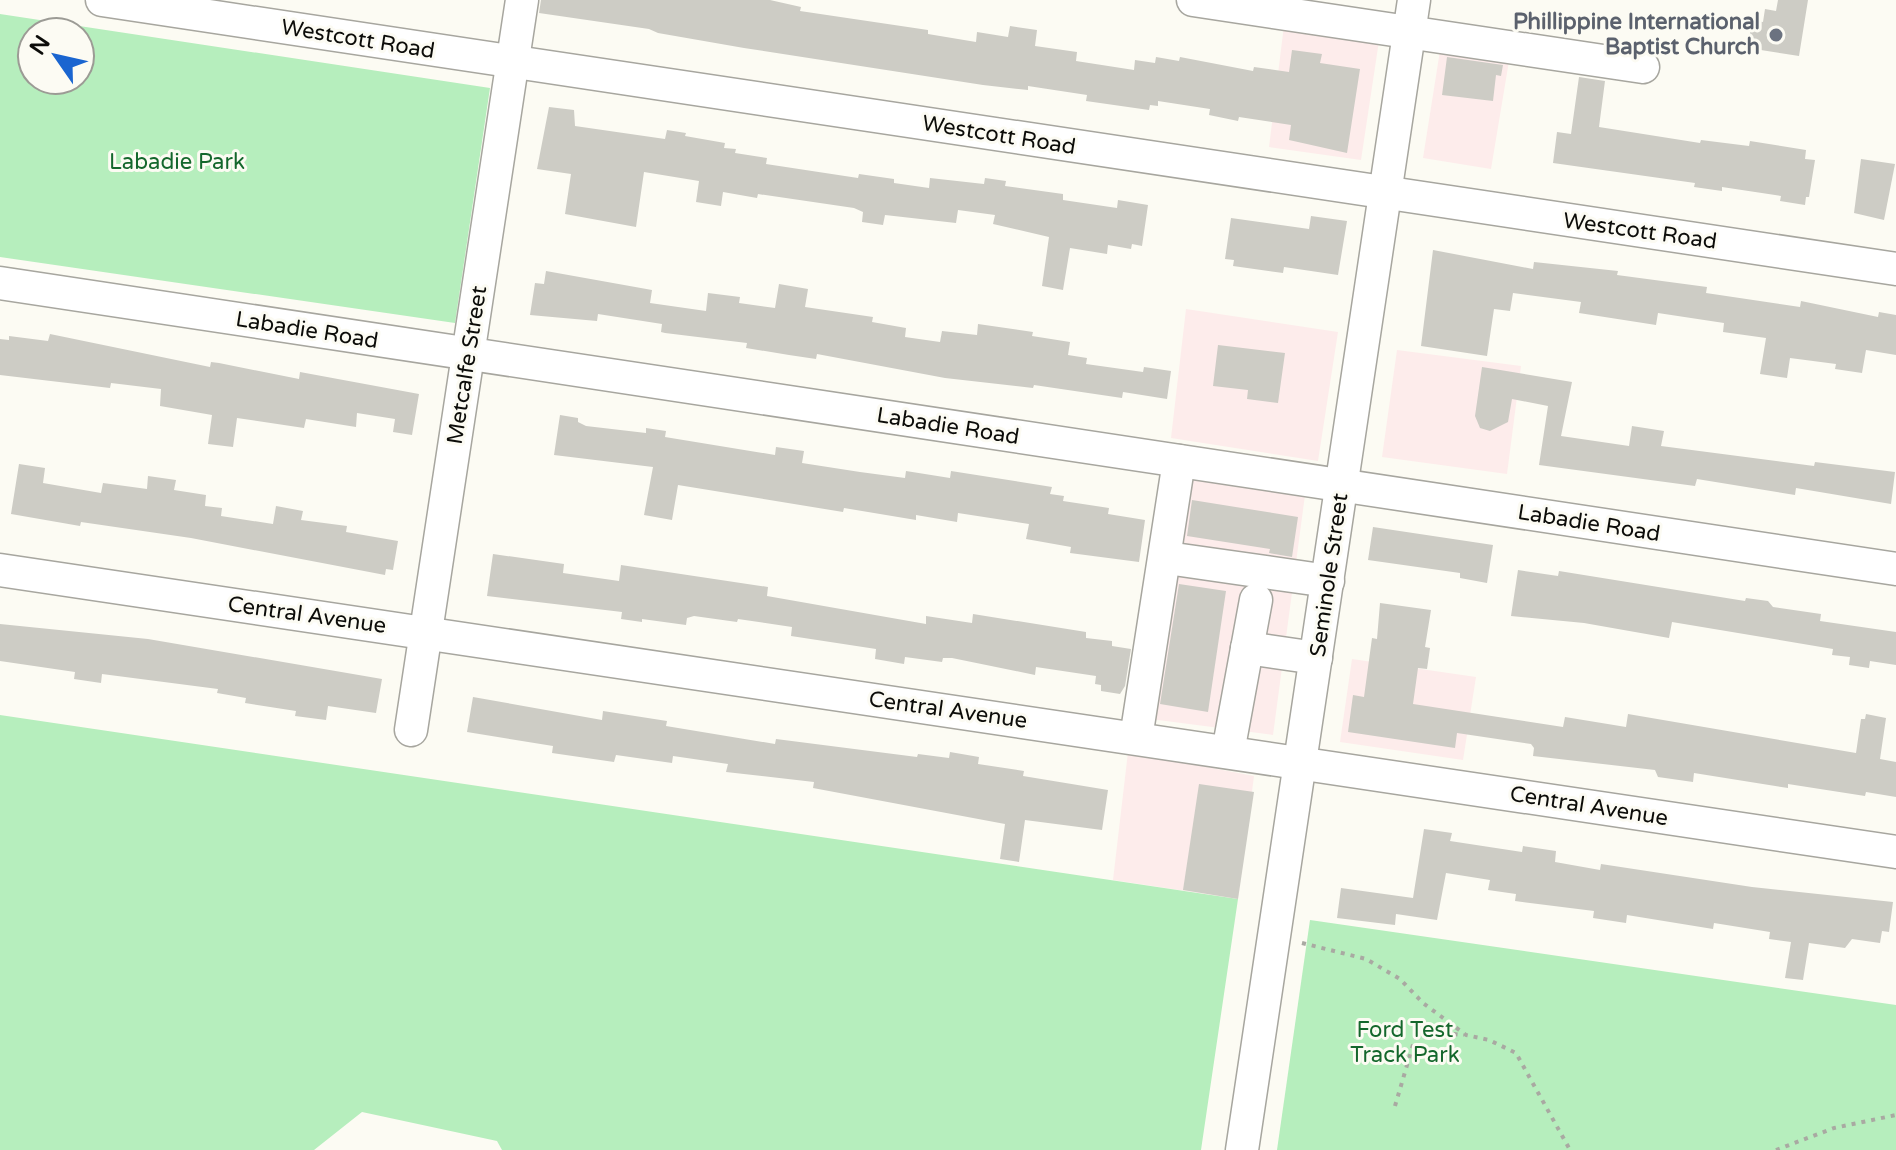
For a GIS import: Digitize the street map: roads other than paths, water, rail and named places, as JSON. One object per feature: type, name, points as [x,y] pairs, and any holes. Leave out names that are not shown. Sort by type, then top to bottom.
[{"type":"street","name":"Westcott Road","points":[[102,0],[1896,269]]},
{"type":"street","name":"Metcalfe Street","points":[[411,730],[522,0]]},
{"type":"street","points":[[1193,0],[1643,67]]},
{"type":"street","name":"Seminole Street","points":[[1242,1150],[1414,0]]},
{"type":"street","name":"Labadie Road","points":[[0,283],[1896,569]]},
{"type":"street","points":[[1136,738],[1167,558],[1179,461]]},
{"type":"street","points":[[1167,558],[1328,581]]},
{"type":"street","name":"Central Avenue","points":[[0,570],[1896,852]]},
{"type":"street","points":[[1228,752],[1256,600]]},
{"type":"street","points":[[1247,648],[1316,658]]},
{"type":"place","name":"Phillippine International Baptist Church","points":[[1776,35]]},
{"type":"park label","name":"Labadie Park","points":[[177,162]]},
{"type":"park label","name":"Ford Test Track Park","points":[[1405,1042]]}]
